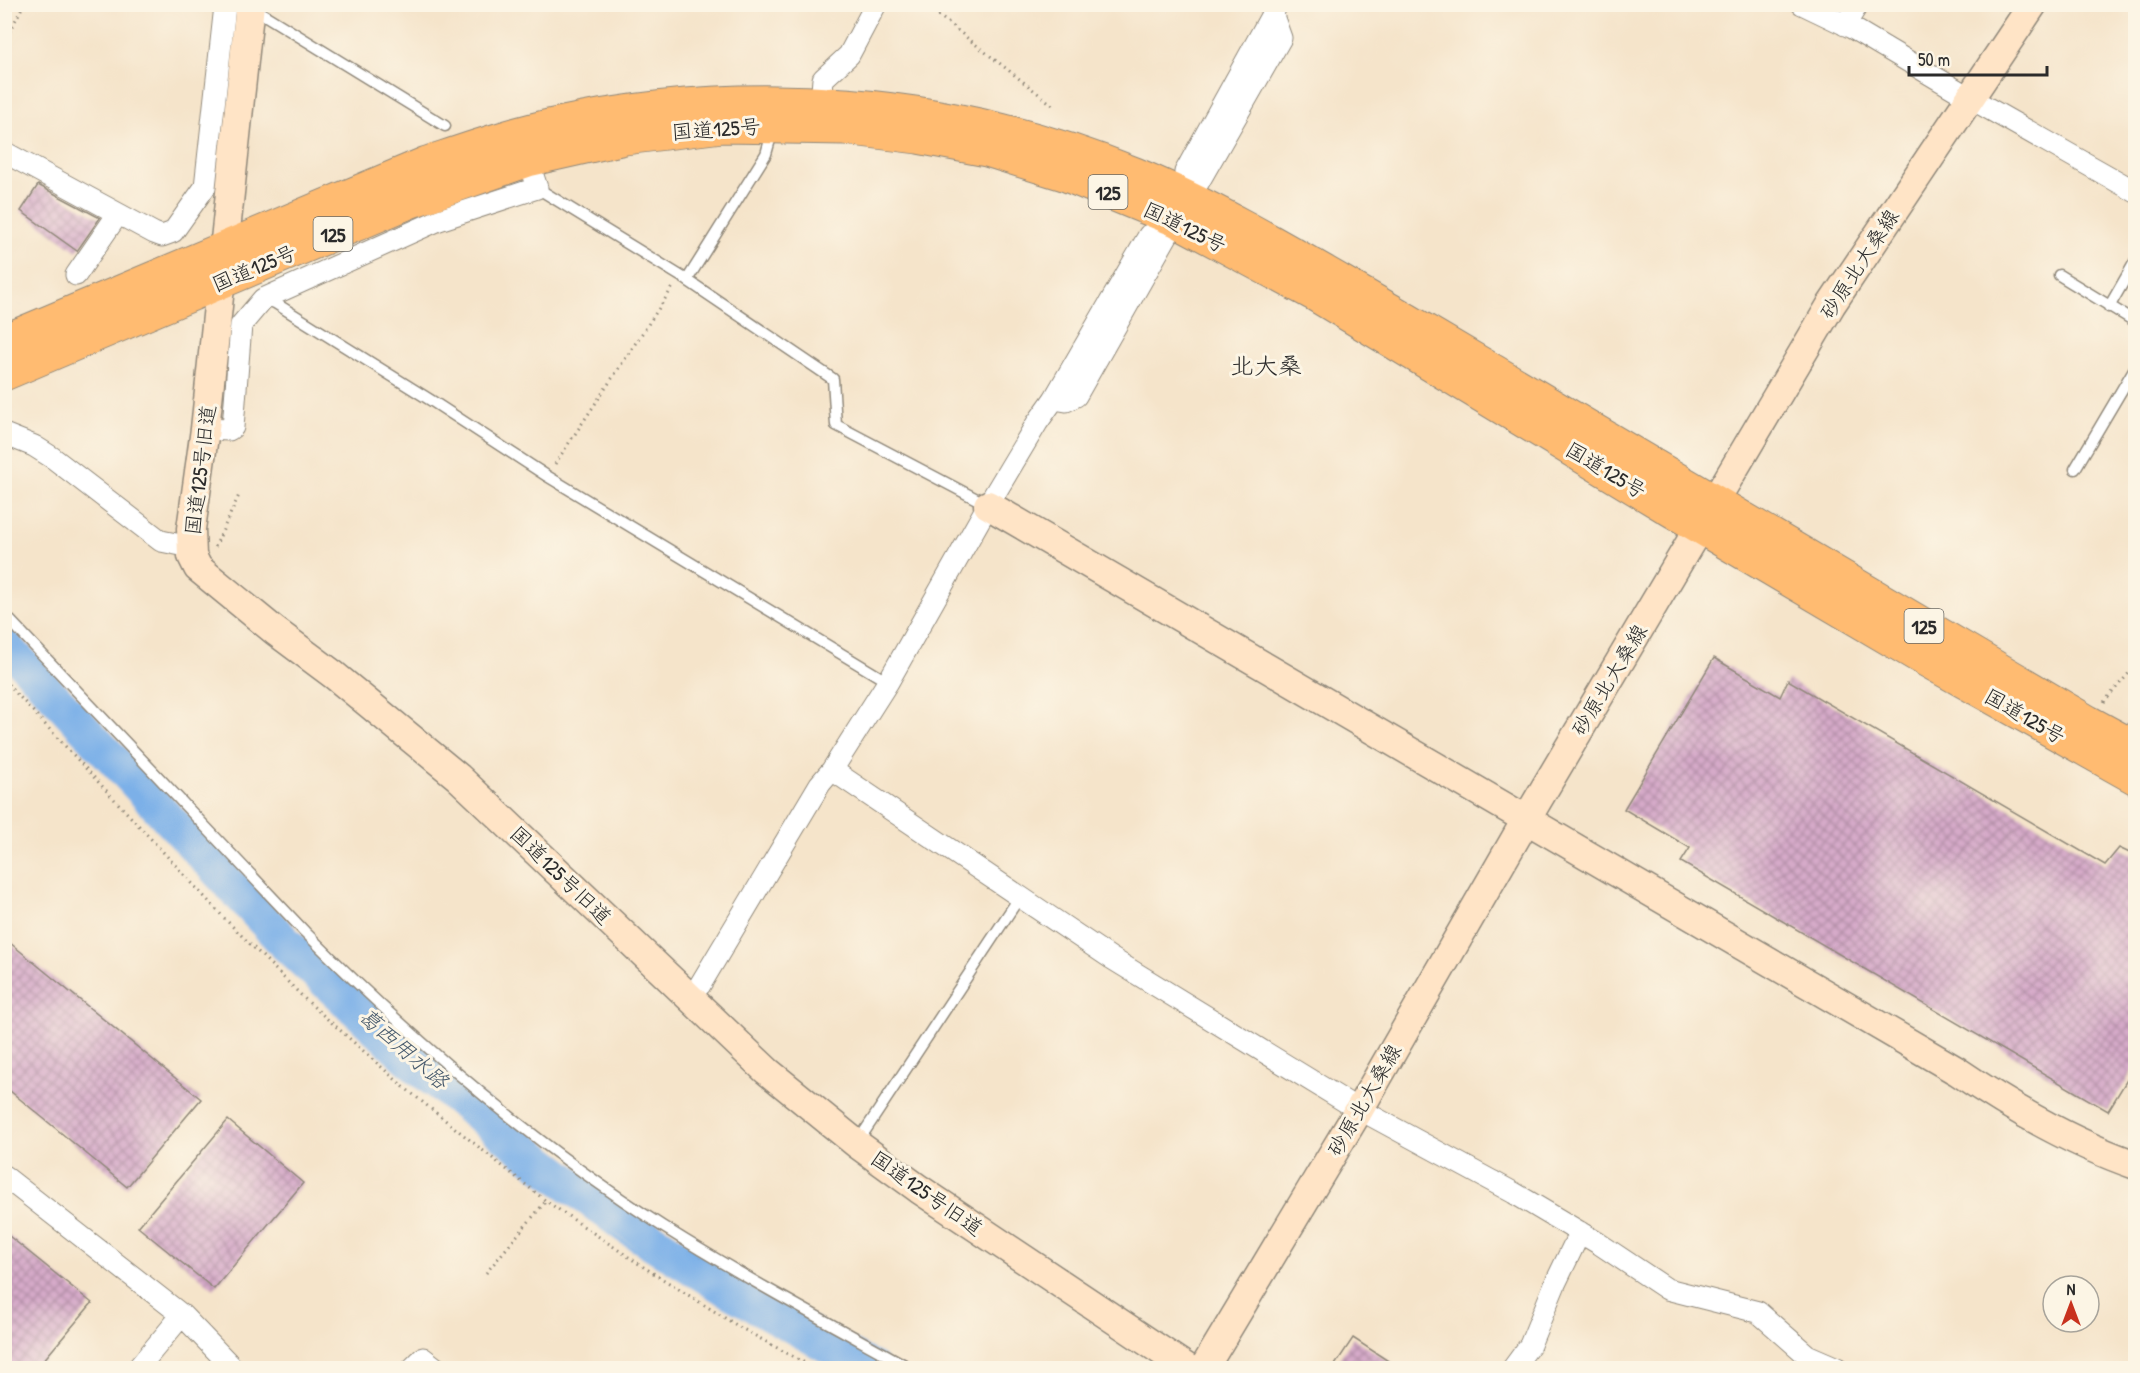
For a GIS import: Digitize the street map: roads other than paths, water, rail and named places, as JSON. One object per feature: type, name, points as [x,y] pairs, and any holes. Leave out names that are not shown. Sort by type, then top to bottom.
[{"type":"highway","name":"国道125号","points":[[4,342],[427,163],[477,146],[554,125],[678,106],[744,102],[849,105],[919,112],[993,127],[1073,151],[1136,175],[1175,206]]},
{"type":"highway","name":"国道125号","points":[[4,374],[409,202],[532,174],[625,138],[722,126],[844,128],[918,137],[987,150],[1175,206],[1283,248],[1392,311],[1707,514],[1917,655],[2136,778]]},
{"type":"highway","name":"国道125号","points":[[1707,514],[2136,748]]},
{"type":"street","points":[[824,104],[823,79],[849,55],[876,4]]},
{"type":"street","points":[[1802,4],[1845,25],[2136,192]]},
{"type":"street","points":[[1845,25],[1857,4]]},
{"type":"street","name":"砂原北大桑線","points":[[1204,1368],[1359,1110],[1526,820],[1831,305],[2033,4]]},
{"type":"street","points":[[4,152],[162,236],[173,232],[205,187],[225,6],[244,5]]},
{"type":"street","name":"国道125号旧道","points":[[244,5],[225,247],[205,429],[201,552],[192,556],[198,567],[275,632],[334,675],[458,777],[767,1071],[857,1144],[929,1196],[1187,1368]]},
{"type":"street","points":[[689,997],[700,985],[820,784],[832,770],[888,682],[1037,423],[1281,38],[1275,9]]},
{"type":"street","points":[[205,429],[230,430],[233,427],[241,325],[263,299],[439,220],[532,174]]},
{"type":"street","points":[[1054,399],[1066,402],[1076,396],[1175,206]]},
{"type":"street","points":[[76,275],[118,214]]},
{"type":"street","points":[[4,434],[34,446],[53,458],[161,541],[201,552]]},
{"type":"street","points":[[988,505],[1958,1071],[2007,1105],[2110,1156],[2136,1165]]},
{"type":"street","points":[[832,770],[1111,958],[1359,1110],[1514,1193],[1580,1232],[1667,1289],[1758,1312],[1803,1362],[1837,1368]]},
{"type":"street","points":[[4,1176],[182,1315],[233,1368]]},
{"type":"street","points":[[1513,1368],[1530,1345],[1555,1284],[1580,1232]]},
{"type":"street","points":[[138,1368],[182,1315]]},
{"type":"street","points":[[413,1368],[423,1358],[436,1368]]},
{"type":"lane","points":[[244,5],[446,126]]},
{"type":"lane","points":[[684,278],[766,154],[770,140],[768,126]]},
{"type":"lane","points":[[532,174],[833,379],[836,425],[988,505]]},
{"type":"lane","points":[[2109,307],[2136,260]]},
{"type":"lane","points":[[2059,275],[2136,322]]},
{"type":"lane","points":[[263,299],[275,303],[422,394],[547,476],[888,682]]},
{"type":"lane","points":[[2075,468],[2136,366]]},
{"type":"lane","points":[[4,614],[305,932],[354,981],[430,1050],[572,1163],[661,1225],[748,1279],[910,1368]]},
{"type":"lane","points":[[857,1144],[1019,898]]},
{"type":"waterway","name":"葛西用水路","points":[[4,643],[289,945],[421,1065],[481,1115],[626,1221],[721,1284],[873,1368]]},
{"type":"waterway","points":[[4,663],[277,957],[410,1080],[532,1176],[618,1239],[717,1301],[837,1368]]},
{"type":"district","name":"北大桑","points":[[1266,365]]}]
